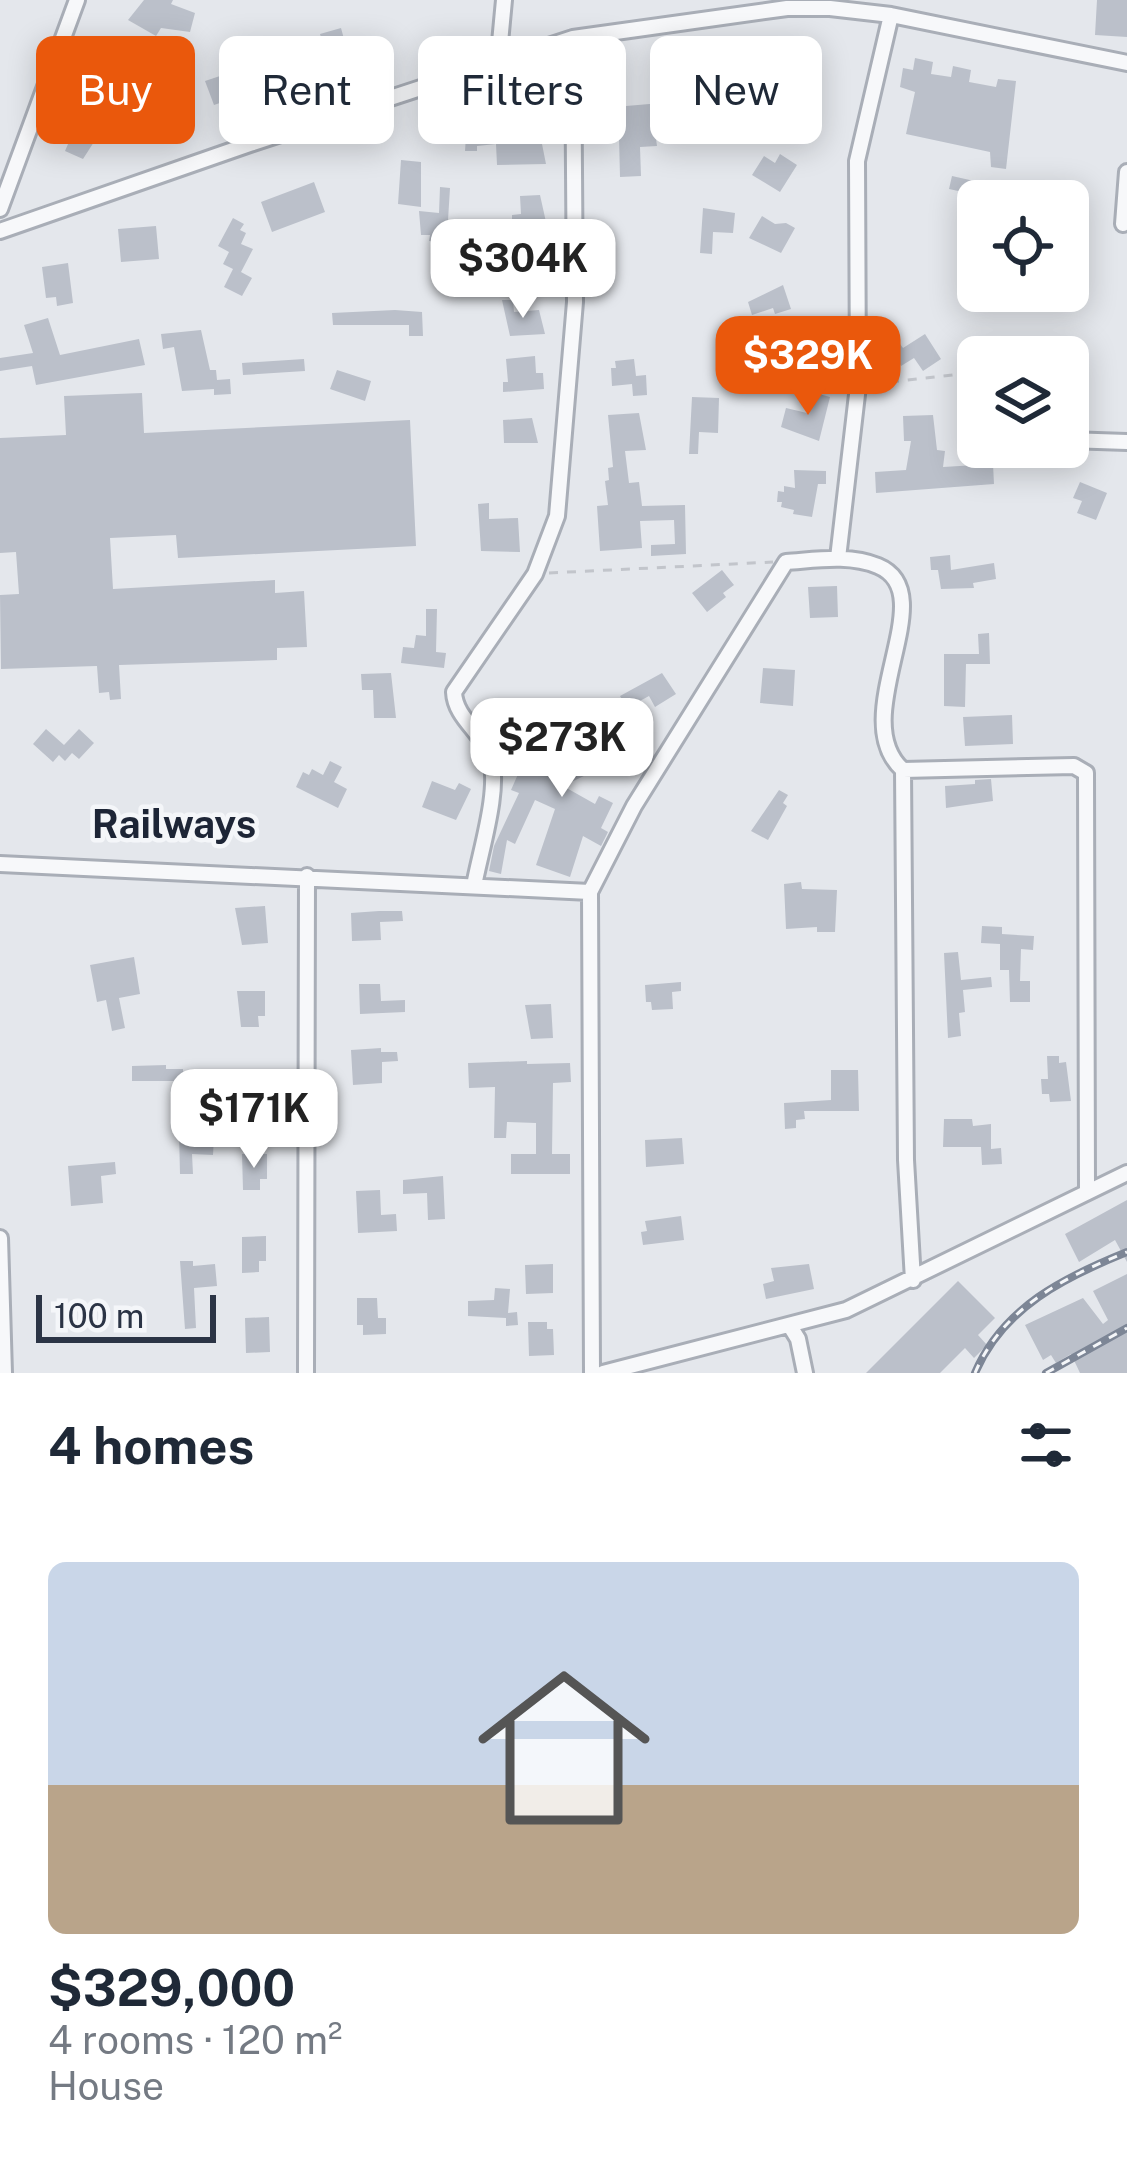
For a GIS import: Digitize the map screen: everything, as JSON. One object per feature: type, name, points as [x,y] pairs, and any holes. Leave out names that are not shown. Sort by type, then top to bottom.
[{"type":"street","points":[[0,209],[77,0]]},
{"type":"street","points":[[501,36],[504,0]]},
{"type":"street","points":[[587,36],[788,8],[830,8],[891,15],[1127,63]]},
{"type":"street","points":[[838,559],[858,386],[857,160],[891,15]]},
{"type":"street","points":[[0,231],[418,91]]},
{"type":"street","points":[[474,886],[494,782],[492,761],[457,708],[454,692],[535,574],[556,516],[575,302],[574,144]]},
{"type":"street","points":[[1123,224],[1127,172]]},
{"type":"street","points":[[1089,441],[1127,442]]},
{"type":"street","points":[[592,1373],[590,892],[658,765],[786,562],[838,559],[880,567],[901,593],[904,614],[884,709],[884,745],[889,758],[903,770],[1074,766],[1087,773],[1087,1192]]},
{"type":"street","points":[[903,770],[906,1160],[913,1280]]},
{"type":"street","points":[[0,864],[590,892]]},
{"type":"street","points":[[306,1373],[307,876]]},
{"type":"street","points":[[603,1373],[846,1310],[1127,1172]]},
{"type":"street","points":[[0,1238],[4,1373]]},
{"type":"street","points":[[790,1326],[798,1339],[805,1373]]},
{"type":"path","points":[[858,386],[957,374]]},
{"type":"path","points":[[535,574],[786,562]]},
{"type":"building","points":[[144,0],[173,0],[171,4],[195,13],[190,32],[161,28],[156,36],[128,20]]},
{"type":"building","points":[[1097,0],[1127,0],[1127,37],[1095,35]]},
{"type":"building","points":[[341,28],[343,36],[321,36]]},
{"type":"building","points":[[915,58],[933,62],[931,74],[951,77],[953,66],[971,70],[969,82],[996,87],[998,79],[1016,81],[1006,169],[991,167],[990,152],[906,134],[915,92],[900,87],[903,68],[913,70]]},
{"type":"building","points":[[219,76],[219,103],[214,105],[205,81]]},
{"type":"building","points":[[650,104],[650,144],[657,146],[640,147],[641,176],[620,177],[619,144],[626,144],[626,106]]},
{"type":"building","points":[[68,144],[93,144],[83,159],[65,151]]},
{"type":"building","points":[[465,144],[496,144],[477,146],[477,151],[465,151]]},
{"type":"building","points":[[496,144],[542,144],[546,164],[497,165]]},
{"type":"building","points":[[780,154],[797,165],[780,192],[752,175],[764,156],[775,163]]},
{"type":"building","points":[[401,160],[421,162],[421,207],[398,204]]},
{"type":"building","points":[[952,176],[970,180],[957,180],[957,191],[949,189]]},
{"type":"building","points":[[314,182],[325,212],[272,232],[261,202]]},
{"type":"building","points":[[440,187],[450,188],[448,220],[470,221],[468,265],[456,264],[457,244],[429,241],[430,235],[421,235],[419,211],[439,213]]},
{"type":"building","points":[[540,195],[546,222],[512,224],[512,215],[521,214],[520,196]]},
{"type":"building","points":[[703,208],[735,213],[733,233],[713,232],[712,254],[700,253]]},
{"type":"building","points":[[762,216],[795,228],[781,253],[749,238]]},
{"type":"building","points":[[233,218],[244,224],[241,244],[253,249],[241,272],[252,278],[242,296],[224,287],[233,269],[223,264],[229,252],[218,246]]},
{"type":"building","points":[[156,226],[159,259],[121,262],[118,229]]},
{"type":"building","points":[[68,263],[73,303],[57,306],[56,297],[46,298],[42,267]]},
{"type":"building","points":[[783,285],[791,309],[775,314],[773,308],[752,315],[748,302]]},
{"type":"building","points":[[502,300],[513,300],[514,312],[539,310],[545,334],[510,336]]},
{"type":"building","points":[[422,312],[423,336],[409,336],[409,325],[333,325],[332,313]]},
{"type":"building","points":[[48,318],[60,355],[139,339],[145,365],[36,385],[32,366],[0,371],[0,358],[33,353],[24,325]]},
{"type":"building","points":[[201,330],[210,370],[216,370],[217,380],[230,379],[231,394],[214,395],[214,389],[182,391],[174,347],[163,349],[161,334]]},
{"type":"building","points":[[925,334],[941,359],[923,371],[914,358],[901,366],[891,350]]},
{"type":"building","points":[[783,340],[794,373],[775,380],[773,372],[754,378],[750,366],[768,360],[764,347]]},
{"type":"building","points":[[535,356],[544,389],[503,392],[503,382],[508,382],[506,359]]},
{"type":"building","points":[[304,359],[305,371],[243,375],[242,363]]},
{"type":"building","points":[[634,359],[636,376],[646,375],[647,395],[633,396],[632,384],[612,386],[615,361]]},
{"type":"building","points":[[337,370],[371,381],[365,401],[330,389]]},
{"type":"building","points":[[812,392],[830,397],[819,441],[781,427],[786,408],[807,413]]},
{"type":"building","points":[[142,393],[144,433],[410,420],[416,546],[178,558],[176,535],[110,538],[113,589],[275,580],[275,593],[304,591],[307,647],[277,648],[277,660],[119,665],[121,699],[110,700],[109,692],[99,693],[97,666],[1,669],[0,595],[19,594],[16,552],[0,553],[0,438],[66,435],[64,396]]},
{"type":"building","points":[[692,397],[719,398],[718,433],[699,432],[698,454],[689,454]]},
{"type":"building","points":[[639,413],[646,450],[625,451],[629,483],[639,482],[642,506],[685,505],[686,554],[651,556],[651,545],[675,544],[674,520],[640,521],[642,548],[600,551],[597,506],[608,505],[605,481],[609,480],[608,468],[613,467],[608,415]]},
{"type":"building","points":[[933,415],[937,450],[945,451],[943,467],[993,468],[994,484],[876,493],[875,472],[906,470],[911,441],[904,441],[903,416]]},
{"type":"building","points":[[532,418],[538,443],[504,443],[503,420]]},
{"type":"building","points":[[794,470],[826,471],[826,484],[818,484],[812,517],[793,514],[794,510],[777,502],[784,486],[795,488]]},
{"type":"building","points":[[1080,482],[1107,493],[1096,520],[1077,513],[1082,501],[1073,498]]},
{"type":"building","points":[[489,503],[489,519],[518,518],[520,552],[481,551],[478,504]]},
{"type":"building","points":[[950,555],[951,570],[994,563],[996,579],[973,583],[974,588],[941,589],[930,557]]},
{"type":"building","points":[[722,570],[734,585],[707,612],[692,593]]},
{"type":"building","points":[[837,586],[838,617],[810,618],[808,587]]},
{"type":"building","points":[[426,609],[437,609],[436,652],[446,653],[444,668],[401,663],[403,647],[414,648],[416,635],[426,636]]},
{"type":"building","points":[[989,633],[990,664],[966,664],[965,707],[944,706],[944,654],[979,654],[978,634]]},
{"type":"building","points":[[763,668],[795,670],[793,706],[760,703]]},
{"type":"building","points":[[391,673],[396,718],[374,718],[373,690],[362,690],[361,674]]},
{"type":"building","points":[[662,673],[676,694],[655,707],[649,696],[627,708],[620,696]]},
{"type":"building","points":[[1012,715],[1013,744],[965,746],[963,717]]},
{"type":"building","points":[[46,729],[64,745],[79,729],[94,743],[79,759],[72,753],[65,761],[59,755],[53,762],[33,744]]},
{"type":"building","points":[[538,729],[551,735],[548,740],[575,753],[566,771],[605,753],[602,748],[634,729],[648,752],[616,772],[611,763],[563,786],[595,804],[599,796],[613,803],[601,828],[608,832],[601,846],[583,836],[570,877],[536,865],[555,809],[535,800],[515,844],[507,840],[501,874],[489,871],[494,846],[519,793],[511,790]]},
{"type":"building","points":[[330,761],[342,767],[334,782],[347,789],[338,808],[296,787],[303,772],[309,775],[312,769],[323,775]]},
{"type":"building","points":[[991,779],[993,801],[946,808],[945,786]]},
{"type":"building","points":[[432,781],[455,790],[459,783],[471,789],[456,820],[422,807]]},
{"type":"building","points":[[779,790],[788,795],[783,803],[787,806],[768,840],[751,831]]},
{"type":"building","points":[[801,882],[802,889],[837,890],[835,932],[817,932],[817,927],[786,929],[784,884]]},
{"type":"building","points":[[265,906],[268,943],[242,945],[235,908]]},
{"type":"building","points":[[402,911],[403,921],[380,922],[381,940],[352,941],[351,913]]},
{"type":"building","points":[[982,926],[1002,927],[1002,934],[1034,936],[1033,950],[1021,949],[1020,981],[1030,981],[1030,1002],[1010,1002],[1009,970],[1000,970],[1000,944],[981,943]]},
{"type":"building","points":[[958,952],[961,980],[991,977],[992,987],[963,990],[961,1036],[948,1038],[944,953]]},
{"type":"building","points":[[134,957],[140,994],[119,998],[125,1028],[112,1031],[106,1000],[97,1002],[90,965]]},
{"type":"building","points":[[681,982],[681,991],[672,992],[673,1009],[652,1010],[651,1002],[646,1002],[645,985]]},
{"type":"building","points":[[359,984],[380,984],[381,1001],[405,1000],[405,1012],[360,1014]]},
{"type":"building","points":[[237,991],[265,991],[265,1016],[258,1016],[259,1027],[241,1027]]},
{"type":"building","points":[[551,1004],[553,1038],[531,1039],[525,1005]]},
{"type":"building","points":[[381,1048],[381,1052],[397,1052],[398,1061],[382,1062],[382,1083],[353,1085],[351,1050]]},
{"type":"building","points":[[1047,1056],[1059,1056],[1059,1063],[1066,1062],[1071,1101],[1050,1102],[1049,1094],[1042,1094],[1041,1079],[1048,1079]]},
{"type":"building","points":[[468,1063],[570,1063],[571,1082],[553,1083],[552,1154],[570,1154],[570,1174],[511,1174],[511,1154],[536,1154],[536,1123],[507,1122],[506,1138],[494,1138],[495,1087],[469,1088]]},
{"type":"building","points":[[166,1065],[166,1069],[183,1069],[184,1093],[174,1093],[174,1081],[132,1081],[132,1066]]},
{"type":"building","points":[[831,1070],[858,1070],[859,1111],[804,1111],[805,1119],[796,1120],[796,1128],[785,1129],[784,1103],[831,1100]]},
{"type":"building","points":[[237,1072],[266,1072],[266,1097],[259,1097],[259,1108],[242,1108]]},
{"type":"building","points":[[944,1119],[972,1119],[973,1126],[991,1124],[991,1149],[1001,1148],[1002,1164],[982,1165],[981,1147],[943,1147]]},
{"type":"building","points":[[179,1133],[214,1137],[213,1155],[192,1154],[193,1174],[180,1174]]},
{"type":"building","points":[[682,1138],[684,1164],[646,1167],[645,1140]]},
{"type":"building","points":[[242,1154],[267,1154],[267,1179],[260,1179],[260,1190],[243,1190]]},
{"type":"building","points":[[115,1162],[116,1174],[101,1176],[103,1203],[71,1206],[68,1166]]},
{"type":"building","points":[[443,1176],[445,1219],[428,1220],[427,1193],[403,1194],[403,1180]]},
{"type":"building","points":[[380,1190],[381,1215],[396,1214],[397,1231],[358,1233],[356,1191]]},
{"type":"building","points":[[1127,1200],[1127,1262],[1115,1240],[1079,1262],[1065,1234]]},
{"type":"building","points":[[681,1216],[684,1240],[643,1245],[645,1221]]},
{"type":"building","points":[[266,1236],[266,1261],[259,1261],[259,1272],[242,1273],[242,1237]]},
{"type":"building","points":[[180,1261],[193,1261],[193,1266],[215,1264],[217,1286],[194,1288],[196,1328],[185,1329]]},
{"type":"building","points":[[553,1264],[553,1293],[526,1294],[525,1265]]},
{"type":"building","points":[[809,1264],[814,1289],[766,1299],[763,1284],[774,1281],[771,1268]]},
{"type":"building","points":[[1127,1274],[1127,1373],[1080,1373],[1071,1354],[1056,1363],[1051,1355],[1043,1360],[1025,1325],[1083,1298],[1103,1324],[1108,1320],[1093,1291]]},
{"type":"building","points":[[958,1281],[995,1318],[978,1335],[987,1345],[974,1358],[965,1348],[940,1373],[866,1373]]},
{"type":"building","points":[[495,1288],[510,1289],[508,1313],[517,1312],[518,1325],[506,1326],[506,1318],[468,1316],[468,1301],[494,1300]]},
{"type":"building","points":[[357,1298],[377,1298],[378,1318],[386,1318],[386,1334],[363,1335],[363,1325],[357,1325]]},
{"type":"building","points":[[269,1317],[270,1352],[246,1353],[245,1318]]},
{"type":"building","points":[[528,1322],[547,1322],[547,1329],[553,1329],[554,1355],[529,1356]]},
{"type":"railway","points":[[975,1373],[987,1350],[1019,1312],[1059,1284],[1127,1252]]},
{"type":"railway","points":[[1046,1373],[1127,1328]]},
{"type":"district","name":"Railways","points":[[174,824]]}]
